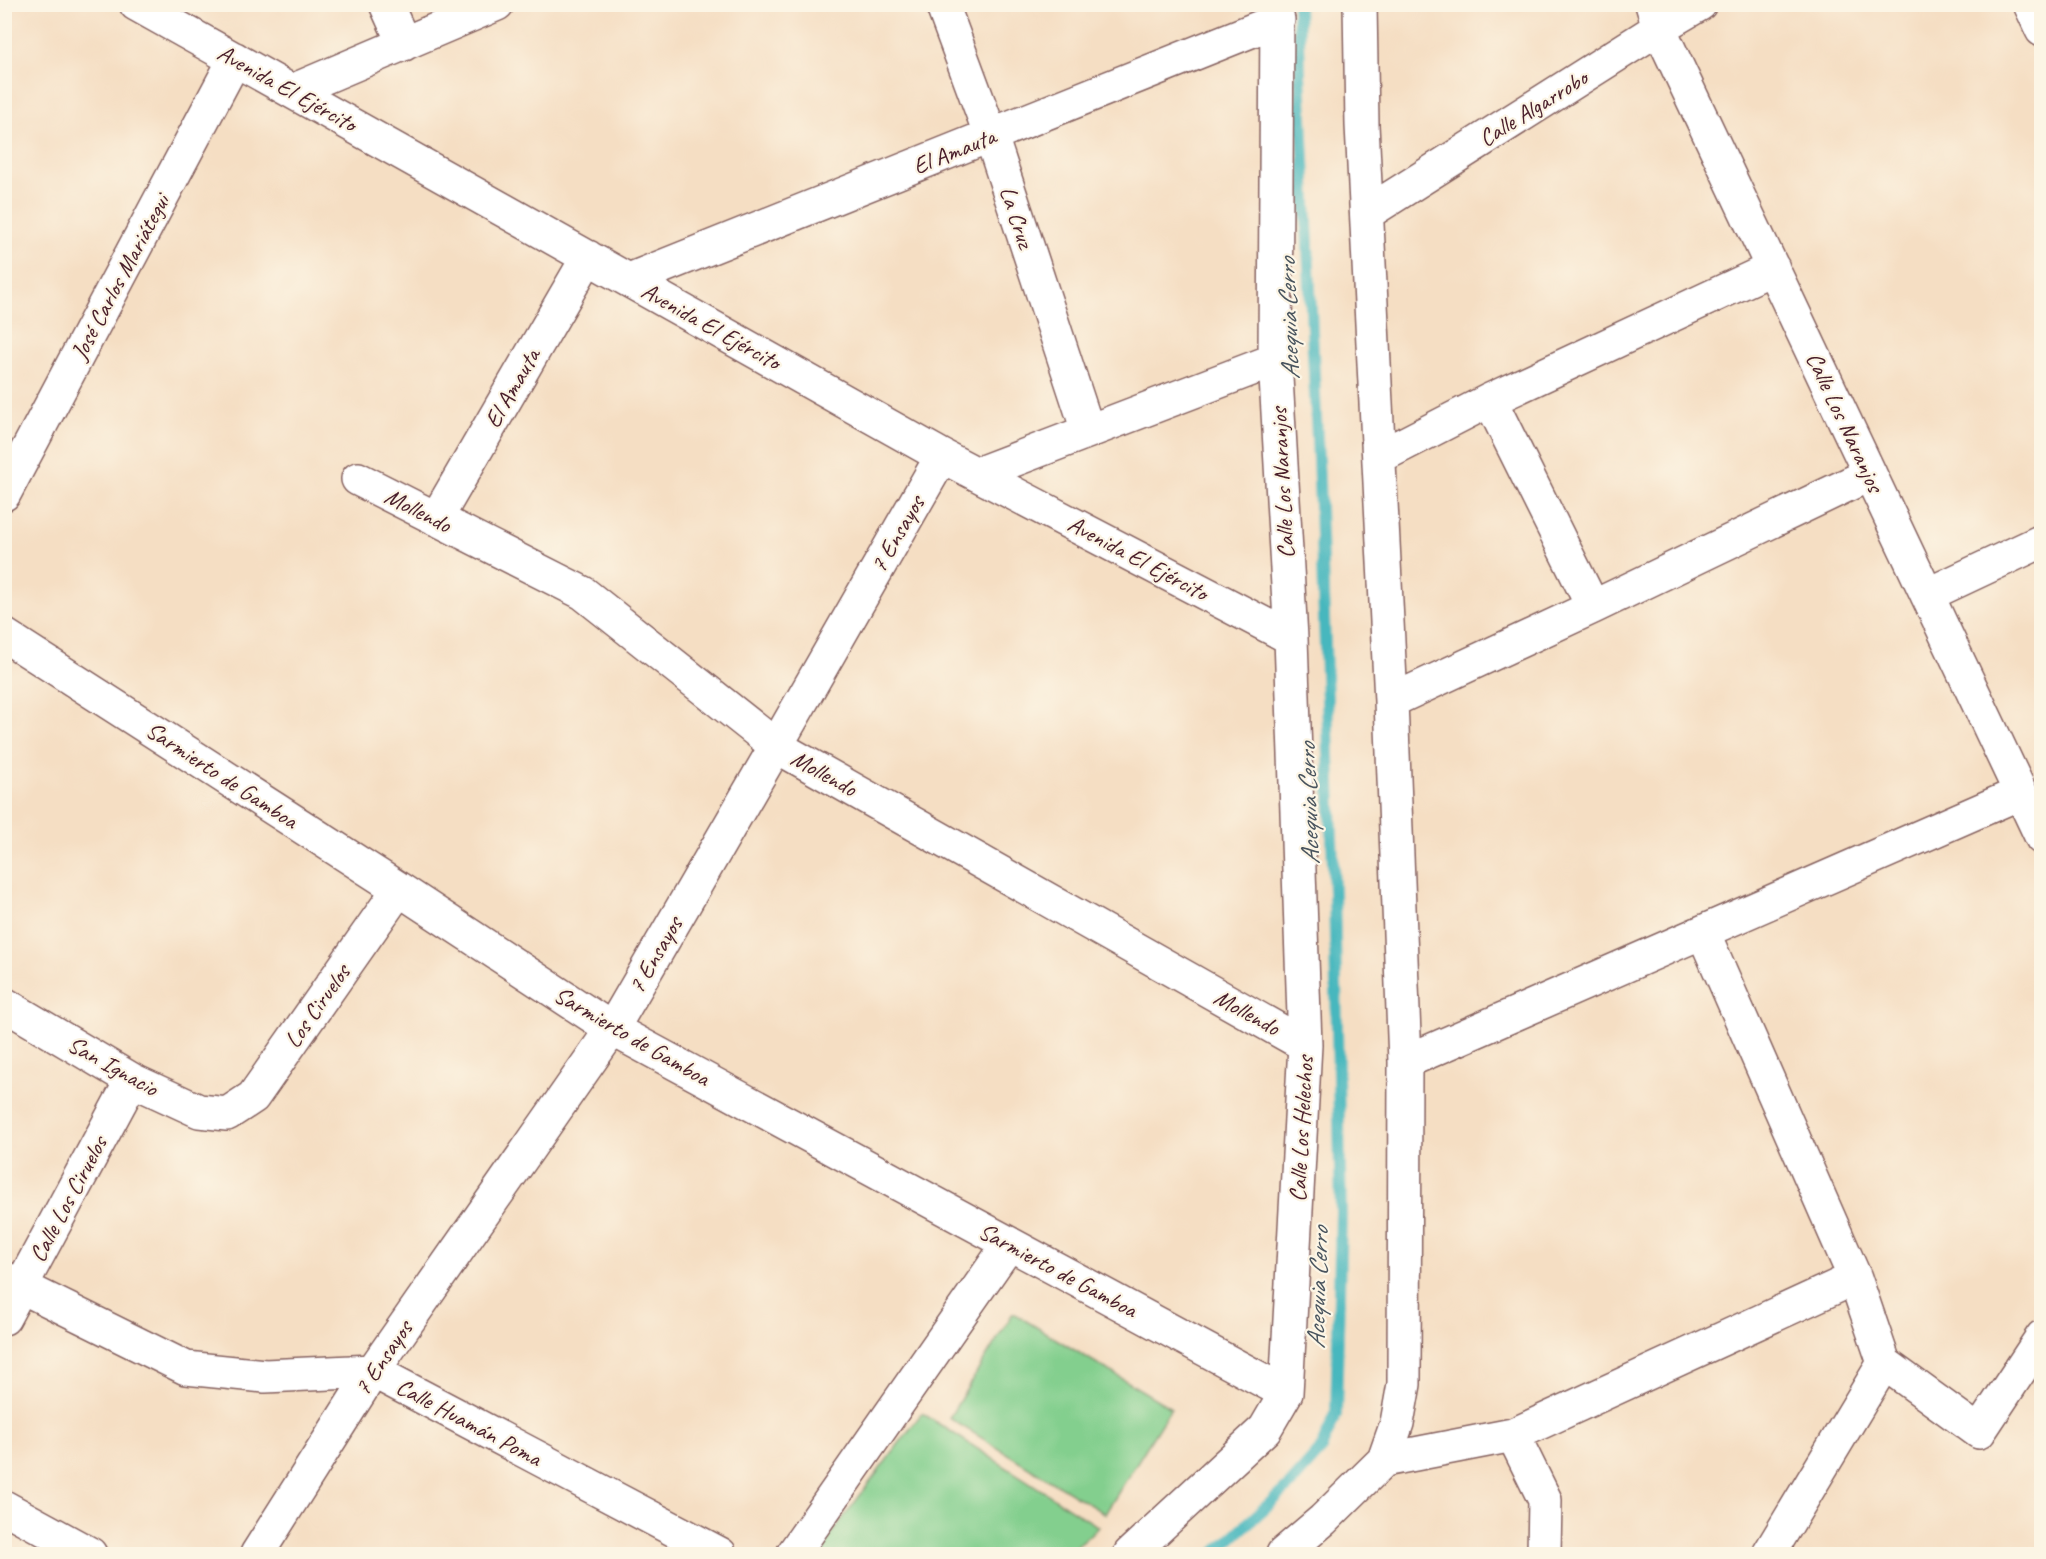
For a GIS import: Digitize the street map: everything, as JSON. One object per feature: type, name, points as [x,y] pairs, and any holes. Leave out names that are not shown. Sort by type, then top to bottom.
[{"type":"street","name":"Avenida El Ejército","points":[[136,4],[942,456],[1291,638]]},
{"type":"street","points":[[386,4],[404,44]]},
{"type":"street","points":[[292,91],[497,4]]},
{"type":"street","name":"La Cruz","points":[[942,4],[991,136],[1088,431]]},
{"type":"street","points":[[1282,1554],[1323,1520],[1384,1460],[1397,1423],[1404,1384],[1405,1062],[1391,701],[1362,125],[1360,4]]},
{"type":"street","name":"Calle Algarrobo","points":[[1367,213],[1655,16],[1700,4]]},
{"type":"street","points":[[2030,4],[2042,30]]},
{"type":"street","name":"El Amauta","points":[[629,280],[991,136],[1277,12]]},
{"type":"street","name":"Calle Los Naranjos","points":[[1277,12],[1275,360],[1291,638]]},
{"type":"street","name":"Calle Los Naranjos","points":[[1655,16],[2042,838]]},
{"type":"street","name":"José Carlos Mariátegui","points":[[4,494],[235,59]]},
{"type":"street","name":"El Amauta","points":[[436,519],[588,257]]},
{"type":"street","points":[[1379,457],[1490,400],[1773,268]]},
{"type":"street","points":[[977,474],[1275,360]]},
{"type":"street","points":[[1490,400],[1593,607]]},
{"type":"street","name":"7 Ensayos","points":[[257,1554],[373,1371],[612,1029],[942,456]]},
{"type":"street","points":[[1391,701],[1869,474]]},
{"type":"street","name":"Mollendo","points":[[358,479],[583,593],[776,746],[1305,1045]]},
{"type":"street","points":[[1927,595],[2042,541]]},
{"type":"street","name":"Sarmierto de Gamboa","points":[[4,635],[612,1029],[1286,1393]]},
{"type":"street","name":"Calle Los Helechos","points":[[1130,1554],[1265,1429],[1286,1393],[1305,1045],[1291,638]]},
{"type":"street","points":[[1405,1062],[2020,793]]},
{"type":"street","name":"Los Ciruelos","points":[[227,1114],[253,1097],[399,889]]},
{"type":"street","points":[[1703,932],[1855,1278],[1884,1363],[1979,1432],[2042,1337]]},
{"type":"street","name":"San Ignacio","points":[[4,1004],[132,1080],[199,1111],[227,1114]]},
{"type":"street","name":"Calle Los Ciruelos","points":[[4,1318],[13,1283],[132,1080]]},
{"type":"street","points":[[793,1554],[1009,1244]]},
{"type":"street","points":[[1384,1460],[1513,1435],[1855,1278]]},
{"type":"street","name":"Calle Huamán Poma","points":[[13,1283],[186,1368],[266,1376],[373,1371],[720,1554]]},
{"type":"street","points":[[1769,1554],[1884,1363]]},
{"type":"street","points":[[1513,1435],[1545,1500],[1544,1554]]},
{"type":"street","points":[[4,1507],[90,1554]]},
{"type":"street","points":[[1323,1520],[1323,1554]]},
{"type":"green space","points":[[1013,1313],[1171,1408],[1105,1514],[949,1418]]},
{"type":"green space","points":[[922,1413],[1099,1527],[1067,1554],[816,1554]]},
{"type":"waterway","name":"Acequia Cerro","points":[[1214,1554],[1289,1486],[1320,1451],[1336,1414],[1341,1213],[1334,892],[1298,4]]}]
